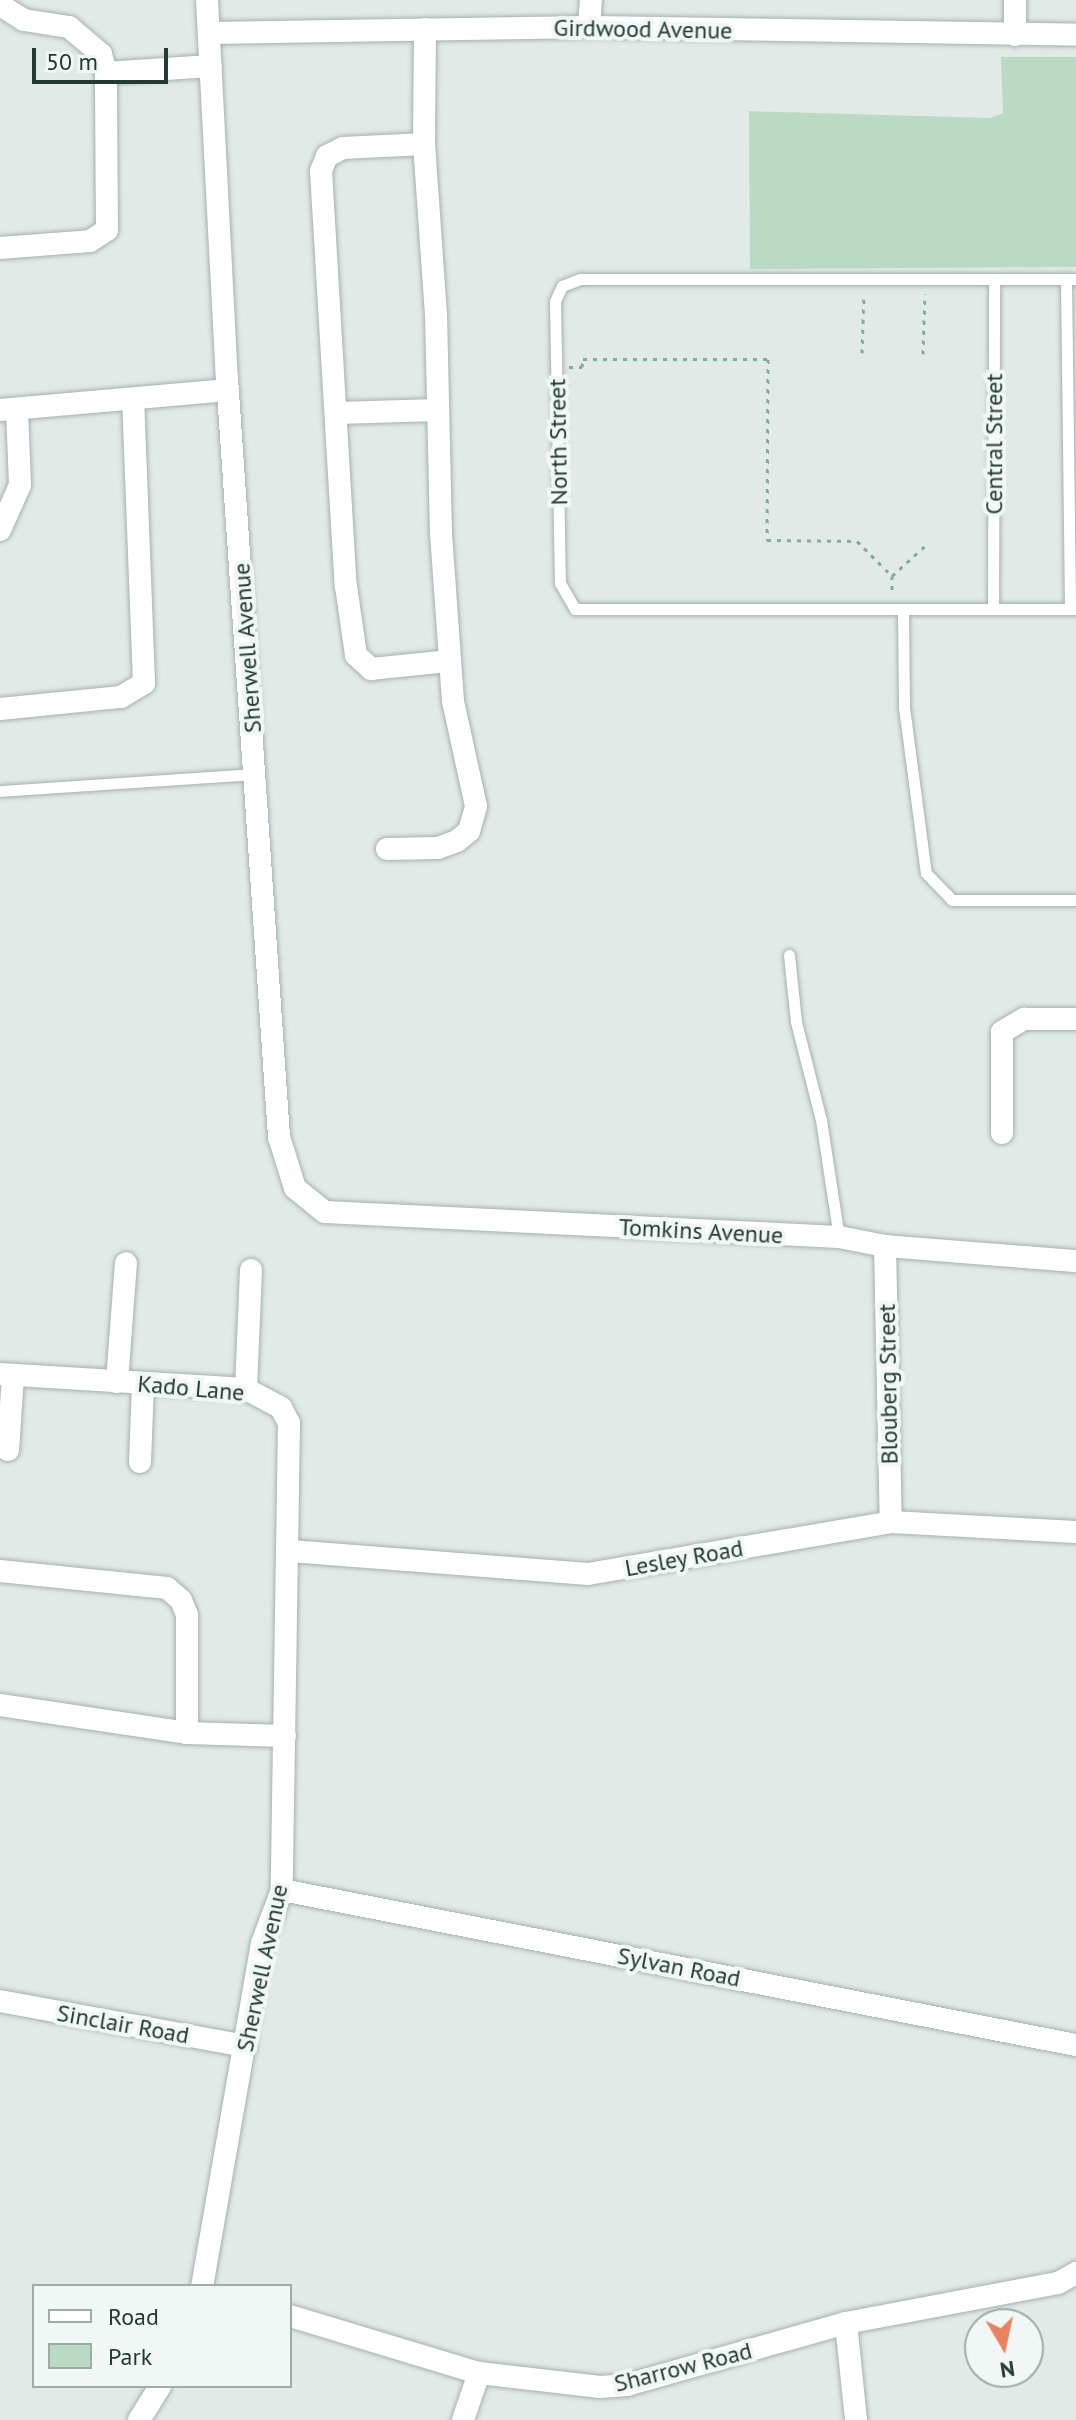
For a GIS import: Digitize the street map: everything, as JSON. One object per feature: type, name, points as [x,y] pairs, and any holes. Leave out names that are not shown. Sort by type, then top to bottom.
[{"type":"street","name":"Sherwell Avenue","points":[[207,0],[228,390],[279,1137],[295,1188],[325,1212]]},
{"type":"street","points":[[589,27],[591,0]]},
{"type":"street","points":[[1015,0],[1015,35]]},
{"type":"street","points":[[0,5],[24,20],[69,27],[101,54],[106,73],[107,230],[90,241],[0,248]]},
{"type":"street","name":"Girdwood Avenue","points":[[209,33],[589,27],[1076,35]]},
{"type":"street","points":[[387,849],[438,848],[457,841],[474,821],[474,791],[458,730],[449,661],[424,144],[425,29]]},
{"type":"street","points":[[106,73],[211,66]]},
{"type":"street","points":[[424,144],[343,148],[322,162],[346,586],[356,655],[371,669],[449,661]]},
{"type":"street","points":[[0,530],[20,485],[8,410],[228,390]]},
{"type":"street","points":[[0,709],[121,697],[144,683],[133,401]]},
{"type":"street","points":[[337,413],[437,410]]},
{"type":"street","points":[[1002,1133],[1002,1032],[1024,1019],[1076,1019]]},
{"type":"street","name":"Tomkins Avenue","points":[[325,1212],[839,1237],[885,1246],[1076,1261]]},
{"type":"street","name":"Blouberg Street","points":[[885,1246],[891,1522]]},
{"type":"street","points":[[117,1382],[126,1263]]},
{"type":"street","points":[[246,1389],[251,1270]]},
{"type":"street","points":[[6,1375],[8,1450]]},
{"type":"street","name":"Kado Lane","points":[[6,1375],[246,1389],[281,1408],[289,1423],[290,1551]]},
{"type":"street","points":[[140,1462],[143,1384]]},
{"type":"street","name":"Lesley Road","points":[[290,1551],[588,1574],[891,1522],[1076,1532]]},
{"type":"street","name":"Sherwell Avenue","points":[[202,2284],[262,1943],[282,1890],[290,1551]]},
{"type":"street","points":[[0,1571],[167,1588],[181,1600],[187,1615],[187,1733]]},
{"type":"street","points":[[0,1705],[187,1733],[285,1736]]},
{"type":"street","name":"Sylvan Road","points":[[282,1890],[1076,2045]]},
{"type":"street","name":"Sinclair Road","points":[[0,2001],[246,2046]]},
{"type":"street","name":"Sharrow Road","points":[[292,2317],[479,2373],[564,2385],[627,2385],[846,2323],[1031,2289],[1076,2273]]},
{"type":"street","points":[[846,2323],[856,2420]]},
{"type":"street","points":[[463,2420],[479,2373]]},
{"type":"street","points":[[139,2420],[159,2388]]},
{"type":"lane","name":"North Street","points":[[1071,279],[580,279],[562,286],[555,301],[560,583],[569,605],[588,611],[1073,609]]},
{"type":"lane","name":"Central Street","points":[[993,609],[994,279]]},
{"type":"lane","points":[[1071,279],[1073,609]]},
{"type":"lane","points":[[898,610],[904,707],[926,873],[952,900],[1076,900]]},
{"type":"lane","points":[[0,791],[256,774]]},
{"type":"lane","points":[[789,955],[796,1022],[821,1120],[839,1237]]},
{"type":"path","points":[[862,353],[865,278]]},
{"type":"path","points":[[923,354],[926,278]]},
{"type":"path","points":[[558,367],[582,367],[583,359],[768,359],[767,540],[857,541],[892,576],[898,610]]},
{"type":"path","points":[[892,576],[927,544]]},
{"type":"green space","points":[[1001,57],[1076,57],[1076,267],[750,269],[749,111],[990,118],[1003,113]]}]
